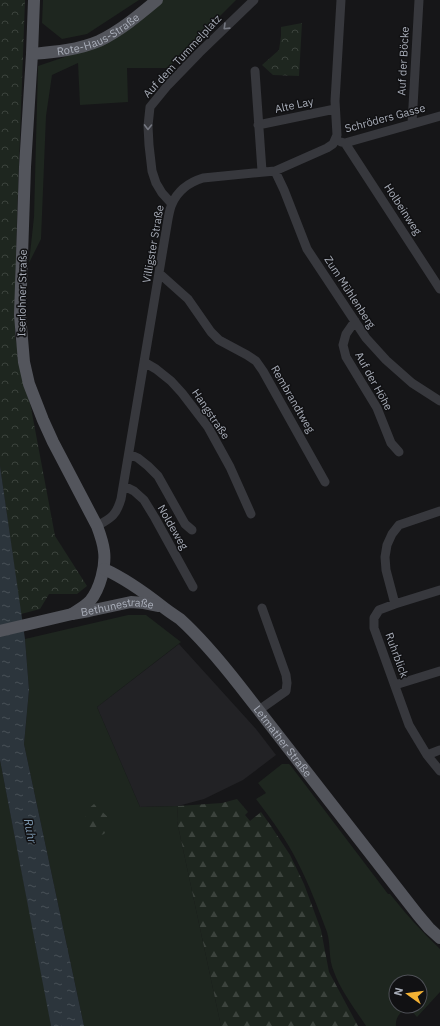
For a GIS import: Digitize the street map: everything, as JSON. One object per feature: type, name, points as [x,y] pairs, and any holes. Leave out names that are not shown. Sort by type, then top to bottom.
[{"type":"main road","name":"Iserlohner Straße","points":[[34,0],[25,167],[20,315],[24,362],[31,391],[53,442],[97,526],[104,549],[104,569]]},
{"type":"main road","name":"Rote-Haus-Straße","points":[[32,54],[70,50],[98,41],[118,31],[157,0]]},
{"type":"main road","name":"Letmather Straße","points":[[104,569],[134,585],[179,619],[199,637],[259,710],[418,916],[440,938]]},
{"type":"main road","name":"Bethunestraße","points":[[72,614],[82,608],[96,592],[104,569]]},
{"type":"main road","name":"Bethunestraße","points":[[0,631],[131,602],[163,607]]},
{"type":"street","name":"Auf dem Tummelplatz","points":[[172,204],[156,184],[152,171],[148,126],[150,107],[168,85],[199,53],[254,0]]},
{"type":"street","points":[[336,140],[335,109],[340,0]]},
{"type":"street","name":"Auf der Böcke","points":[[412,124],[419,0]]},
{"type":"street","points":[[254,71],[262,171]]},
{"type":"street","name":"Alte Lay","points":[[258,125],[335,109]]},
{"type":"street","name":"Schröders Gasse","points":[[336,140],[345,143],[440,116]]},
{"type":"street","name":"Villigster Straße","points":[[97,526],[114,515],[118,508],[124,486],[168,219],[172,204],[180,192],[187,185],[196,180],[262,171],[275,171],[327,148],[336,140]]},
{"type":"street","name":"Holbeinweg","points":[[345,143],[440,289]]},
{"type":"street","name":"Zum Mühlenberg","points":[[275,171],[307,249],[366,338],[386,360],[412,383],[440,401]]},
{"type":"street","name":"Rembrandtweg","points":[[160,274],[188,299],[211,332],[220,340],[247,355],[256,362],[263,371],[325,482]]},
{"type":"street","name":"Auf der Höhe","points":[[354,321],[346,334],[343,345],[346,357],[377,408],[391,443],[399,452]]},
{"type":"street","name":"Hangstraße","points":[[144,362],[171,381],[208,427],[230,467],[251,514]]},
{"type":"street","points":[[129,454],[138,458],[158,476],[185,524],[192,530]]},
{"type":"street","name":"Noldeweg","points":[[124,486],[134,491],[144,500],[159,524],[193,587]]},
{"type":"street","points":[[395,604],[386,570],[385,556],[387,545],[392,534],[399,526],[440,511]]},
{"type":"street","name":"Ruhrblick","points":[[440,590],[379,610],[374,618],[374,628],[409,725],[427,755],[440,771]]},
{"type":"street","points":[[259,710],[286,691],[287,683],[286,675],[262,608]]},
{"type":"street","points":[[395,685],[440,671]]},
{"type":"street","points":[[427,755],[440,750]]},
{"type":"shaded area","points":[[179,644],[256,729],[276,755],[243,780],[204,799],[178,806],[140,807],[97,707]]},
{"type":"green space","points":[[0,0],[25,0],[17,217],[15,337],[31,408],[55,536],[87,586],[77,594],[49,594],[40,609],[21,614],[0,466]]},
{"type":"green space","points":[[43,0],[139,0],[87,34],[62,39],[42,23]]},
{"type":"green space","points":[[163,0],[236,0],[168,68],[127,68],[128,102],[80,105],[78,63],[52,75],[46,116],[41,239],[29,263],[34,217],[38,66],[100,45]]},
{"type":"green space","points":[[302,23],[299,76],[273,75],[262,65],[279,50],[281,27]]},
{"type":"green space","points":[[128,615],[146,615],[181,642],[97,707],[140,807],[178,806],[177,821],[221,1026],[84,1026],[24,744],[29,690],[25,639]]},
{"type":"green space","points":[[0,760],[48,1007],[51,1026],[0,1026]]},
{"type":"green space","points":[[282,764],[289,764],[388,894],[390,894],[414,923],[440,949],[440,992],[428,1005],[428,974],[388,974],[388,1014],[400,1014],[397,1019],[396,1026],[366,1026],[344,993],[334,972],[331,962],[327,932],[313,896],[293,853],[256,799],[266,793],[258,783]]},
{"type":"green space","points":[[237,799],[248,812],[245,815],[250,821],[261,812],[290,855],[304,884],[321,930],[329,972],[358,1026],[221,1026],[177,821],[178,806],[222,803]]},
{"type":"green space","points":[[94,804],[113,822],[104,834],[98,836],[84,826],[86,811]]},
{"type":"water","name":"Ruhr","points":[[0,466],[25,639],[29,690],[24,744],[84,1026],[51,1026],[0,760]]}]
